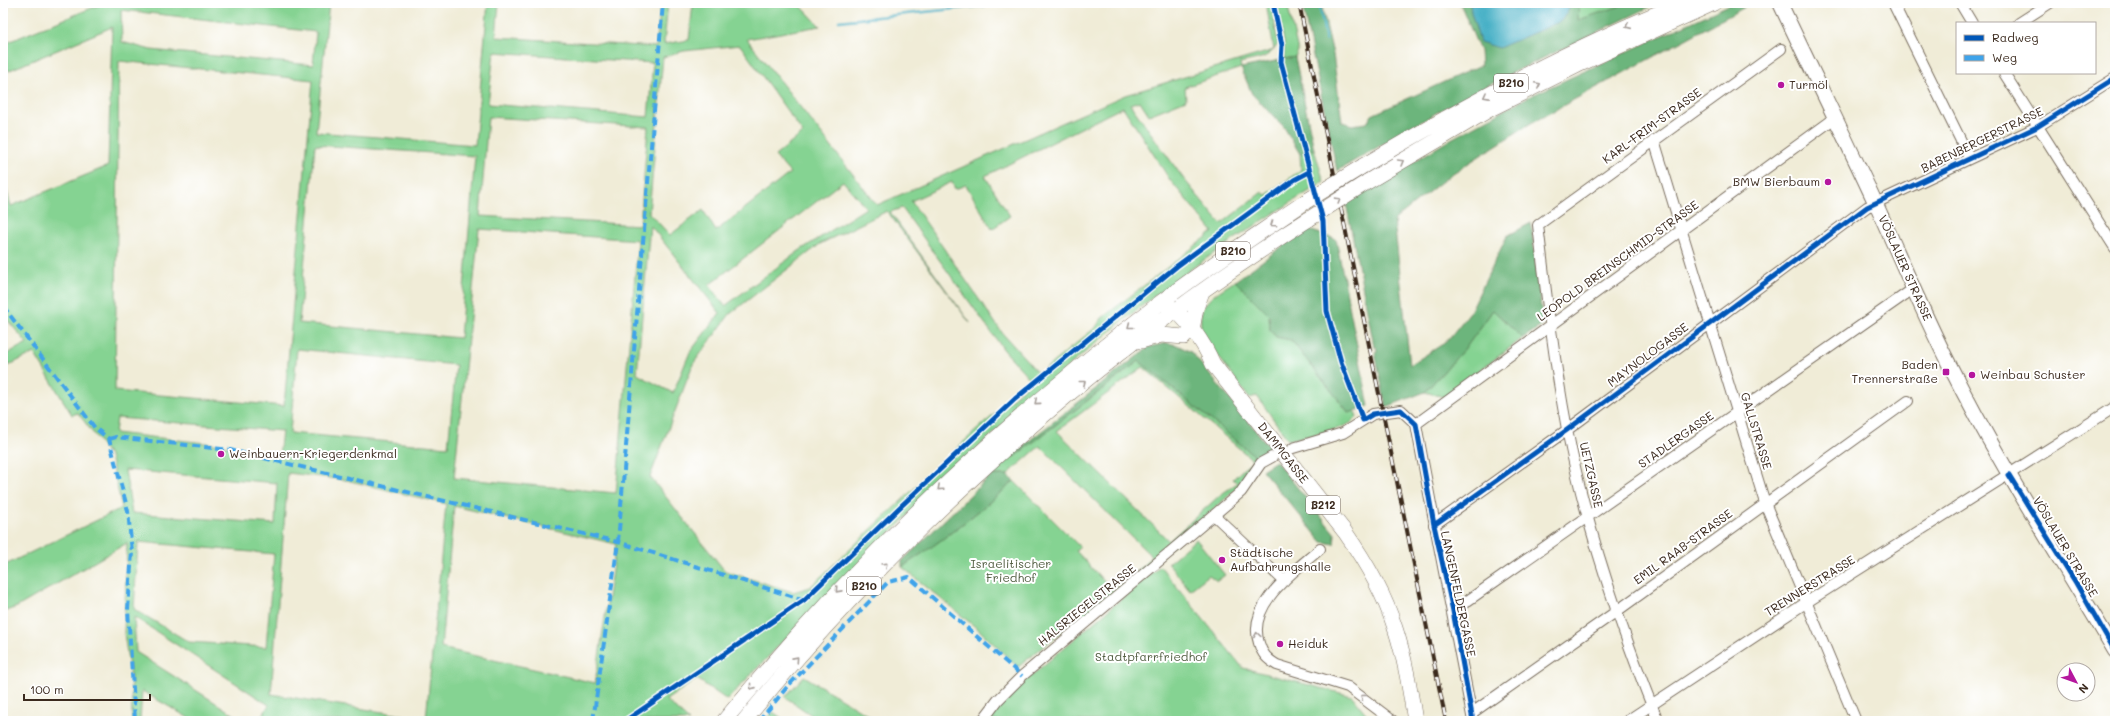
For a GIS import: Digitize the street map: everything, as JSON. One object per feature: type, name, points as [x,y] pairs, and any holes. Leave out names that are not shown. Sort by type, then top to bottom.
[{"type":"main road","name":"B210","points":[[724,721],[766,669],[847,581],[931,496],[1067,376],[1161,302],[1305,202],[1439,121],[1514,81],[1670,7],[1683,3]]},
{"type":"main road","name":"B210","points":[[744,721],[778,678],[858,592],[941,509],[1013,441],[1172,313],[1309,219],[1367,182],[1490,109],[1578,65],[1714,3]]},
{"type":"main road","points":[[1134,343],[1161,335],[1188,334],[1202,292]]},
{"type":"main road","name":"DAMMGASSE","points":[[1161,302],[1172,313],[1188,334],[1201,355],[1213,364],[1345,532],[1365,562],[1382,594],[1395,627],[1404,662],[1415,721]]},
{"type":"street","name":"VÖSLAUER STRASSE","points":[[1780,3],[1875,202],[1913,290],[1951,369],[2009,475],[2076,583],[2115,650]]},
{"type":"street","points":[[1893,3],[1969,157]]},
{"type":"street","points":[[1960,3],[1971,22]]},
{"type":"street","points":[[2020,22],[2050,3]]},
{"type":"street","name":"KARL-FRIM-STRASSE","points":[[1538,225],[1781,48]]},
{"type":"street","points":[[2005,74],[2115,248]]},
{"type":"street","name":"BABENBERGERSTRASSE","points":[[1875,202],[1969,157],[2037,127],[2115,78]]},
{"type":"street","name":"LEOPOLD BREINSCHMID-STRASSE","points":[[1416,424],[1681,232],[1835,118]]},
{"type":"street","name":"GALLSTRASSE","points":[[1654,140],[1765,503],[1856,721]]},
{"type":"street","name":"MAYNOLOGASSE","points":[[1434,525],[1567,430],[1709,322],[1875,202]]},
{"type":"street","name":"UETZGASSE","points":[[1538,225],[1550,327],[1567,430],[1588,517],[1617,611],[1658,721]]},
{"type":"street","name":"STADLERGASSE","points":[[1453,611],[1913,290]]},
{"type":"street","name":"EMIL RAAB-STRASSE","points":[[1472,717],[1765,503],[1908,401]]},
{"type":"street","name":"TRENNERSTRASSE","points":[[1627,721],[1807,602],[2115,407]]},
{"type":"street","points":[[1293,448],[1343,433],[1373,414],[1388,411],[1401,410],[1416,424]]},
{"type":"street","name":"LANGENFELDERGASSE","points":[[1416,424],[1434,525],[1453,611],[1472,717]]},
{"type":"street","name":"HALSRIEGELSTRASSE","points":[[982,721],[998,700],[1022,676],[1241,492],[1261,463],[1272,457]]},
{"type":"street","points":[[1214,515],[1284,581]]},
{"type":"street","points":[[1320,548],[1284,581],[1262,607],[1257,620],[1256,634],[1261,651],[1268,660],[1277,665],[1348,687],[1393,721]]},
{"type":"green space","points":[[104,3],[248,3],[316,10],[317,3],[329,3],[316,132],[475,145],[488,3],[499,3],[496,37],[656,47],[661,3],[668,3],[664,44],[689,40],[693,3],[798,3],[820,26],[747,39],[877,205],[1125,95],[1273,50],[1262,58],[1240,63],[1241,68],[1185,87],[1186,100],[1149,115],[1140,101],[1130,104],[1183,178],[1221,224],[1262,192],[1266,195],[1301,170],[1300,154],[1314,149],[1324,182],[1258,223],[1194,267],[1125,319],[1058,375],[994,433],[905,518],[727,700],[697,679],[666,700],[689,721],[258,721],[269,705],[134,617],[136,652],[244,721],[194,721],[142,691],[140,721],[132,721],[131,681],[124,633],[127,543],[17,607],[3,612],[3,566],[122,508],[110,456],[78,413],[72,415],[34,353],[3,368],[3,356],[27,343],[3,315],[3,177],[11,206],[108,166],[112,27],[3,73],[3,44]],"holes":[[[121,10],[316,32],[313,65],[151,50],[122,42]],[[740,45],[803,133],[775,156],[790,173],[716,231],[703,210],[670,235],[649,213],[663,57],[684,51]],[[494,52],[653,63],[648,117],[488,104]],[[119,61],[313,80],[284,406],[115,391]],[[1123,107],[1170,180],[1213,232],[1102,318],[1096,327],[1039,374],[1003,334],[911,201],[952,182],[955,189],[966,185],[992,229],[1010,216],[985,176]],[[488,117],[648,127],[640,225],[480,216]],[[315,145],[475,156],[460,338],[299,323]],[[843,181],[866,208],[799,251],[725,306],[709,285]],[[902,208],[1004,350],[1032,381],[970,436],[810,587],[793,592],[725,571],[650,477],[693,364],[730,314],[820,244],[887,211],[970,323],[890,212]],[[650,225],[720,313],[690,352],[673,393],[637,374]],[[479,229],[638,240],[616,493],[454,478]],[[297,349],[456,365],[448,447],[290,433]],[[117,418],[282,431],[279,456],[215,444],[115,433]],[[125,470],[277,483],[275,524],[132,513]],[[288,473],[346,480],[446,504],[426,719],[271,694]],[[454,506],[616,544],[595,683],[441,648]],[[138,542],[274,554],[266,647],[189,642],[134,609]]]},
{"type":"green space","points":[[1266,3],[1271,3],[1278,44],[1274,49]]},
{"type":"green space","points":[[1277,3],[1287,3],[1298,51],[1295,57],[1284,59],[1284,42]]},
{"type":"green space","points":[[1302,3],[1321,3],[1333,54],[1342,122],[1352,125],[1367,123],[1372,115],[1481,65],[1480,51],[1460,3],[1470,3],[1471,12],[1561,21],[1573,3],[1579,3],[1578,20],[1629,3],[1658,3],[1512,73],[1436,113],[1337,171]]},
{"type":"green space","points":[[1579,3],[1628,3],[1578,21]]},
{"type":"green space","points":[[1733,3],[1744,3],[1745,7],[1531,123],[1450,175],[1394,220],[1410,365],[1446,342],[1470,312],[1507,236],[1531,223],[1543,325],[1523,338],[1493,310],[1467,346],[1425,392],[1386,407],[1375,352],[1377,351],[1376,346],[1374,346],[1346,203],[1451,139],[1524,99]]},
{"type":"green space","points":[[1295,57],[1314,149],[1300,154],[1284,127],[1252,94],[1241,68]]},
{"type":"green space","points":[[1306,229],[1336,239],[1369,406],[1349,413],[1291,340],[1276,337],[1270,330],[1269,315],[1235,281]]},
{"type":"green space","points":[[1235,281],[1269,315],[1270,330],[1276,337],[1291,340],[1349,413],[1355,411],[1357,417],[1353,422],[1336,429],[1288,440],[1257,396],[1249,398],[1203,335],[1201,324],[1203,308],[1207,302],[1219,291]]},
{"type":"green space","points":[[1493,310],[1523,338],[1444,397],[1425,392],[1467,346]]},
{"type":"green space","points":[[1167,343],[1177,345],[1191,352],[1272,450],[1260,458],[1256,457],[1139,361],[1013,457],[1011,455],[1149,347]]},
{"type":"green space","name":"Israelitischer Friedhof","points":[[1139,361],[1256,457],[1260,458],[1235,490],[1156,561],[1075,626],[1071,624],[1018,667],[979,630],[902,567],[960,526],[1014,481],[1080,547],[1076,551],[1112,590],[1124,583],[1152,557],[1040,446],[1007,475],[991,475],[1011,455],[1014,457]],"holes":[[[1143,367],[1253,460],[1233,479],[1237,483],[1219,496],[1169,541],[1057,431]]]},
{"type":"green space","points":[[1276,461],[1335,534],[1334,544],[1322,542],[1262,470]]},
{"type":"green space","points":[[991,475],[1007,475],[1014,481],[960,526],[902,567],[902,561]]},
{"type":"green space","points":[[1196,539],[1225,575],[1217,581],[1209,575],[1190,590],[1168,563]]},
{"type":"green space","name":"Stadtpfarrfriedhof","points":[[1160,566],[1243,668],[1352,696],[1372,721],[986,721],[1004,699]]},
{"type":"green space","points":[[804,676],[878,721],[820,721],[785,697]]},
{"type":"green space","points":[[773,712],[786,721],[770,721],[766,719]]},
{"type":"water","points":[[1470,3],[1573,3],[1561,21],[1499,48],[1480,42],[1471,12]]},
{"type":"waterway","points":[[839,21],[1011,3]]},
{"type":"waterway","points":[[1319,3],[1326,40]]},
{"type":"railway","points":[[1299,3],[1446,721]]},
{"type":"marked path","points":[[593,721],[618,542],[663,3]]},
{"type":"marked path","points":[[3,306],[95,428],[109,439],[128,511],[132,552],[128,610],[135,721]]},
{"type":"marked path","points":[[109,439],[116,437],[230,450],[618,542],[804,600]]},
{"type":"marked path","points":[[759,721],[788,686],[888,582],[909,577],[1022,676]]},
{"type":"cycle path","points":[[1273,3],[1282,45],[1281,62],[1323,221],[1327,311],[1341,362],[1363,420],[1373,414],[1401,410],[1416,424],[1434,525],[1453,611],[1473,721]]},
{"type":"cycle path","points":[[1434,525],[1567,430],[1867,207],[2037,127],[2115,78]]},
{"type":"cycle path","points":[[625,721],[804,600],[1015,399],[1177,266],[1294,180],[1309,172]]},
{"type":"cycle path","points":[[2009,475],[2076,583],[2115,651]]},
{"type":"place","name":"Turmöl","points":[[1781,85]]},
{"type":"place","name":"BMW Bierbaum","points":[[1828,182]]},
{"type":"place","name":"Baden Trennerstraße","points":[[1946,372]]},
{"type":"place","name":"Weinbau Schuster","points":[[1972,375]]},
{"type":"place","name":"Weinbauern-Kriegerdenkmal","points":[[221,454]]},
{"type":"place","name":"Städtische Aufbahrungshalle","points":[[1222,560]]},
{"type":"place","name":"Heiduk","points":[[1280,644]]}]
